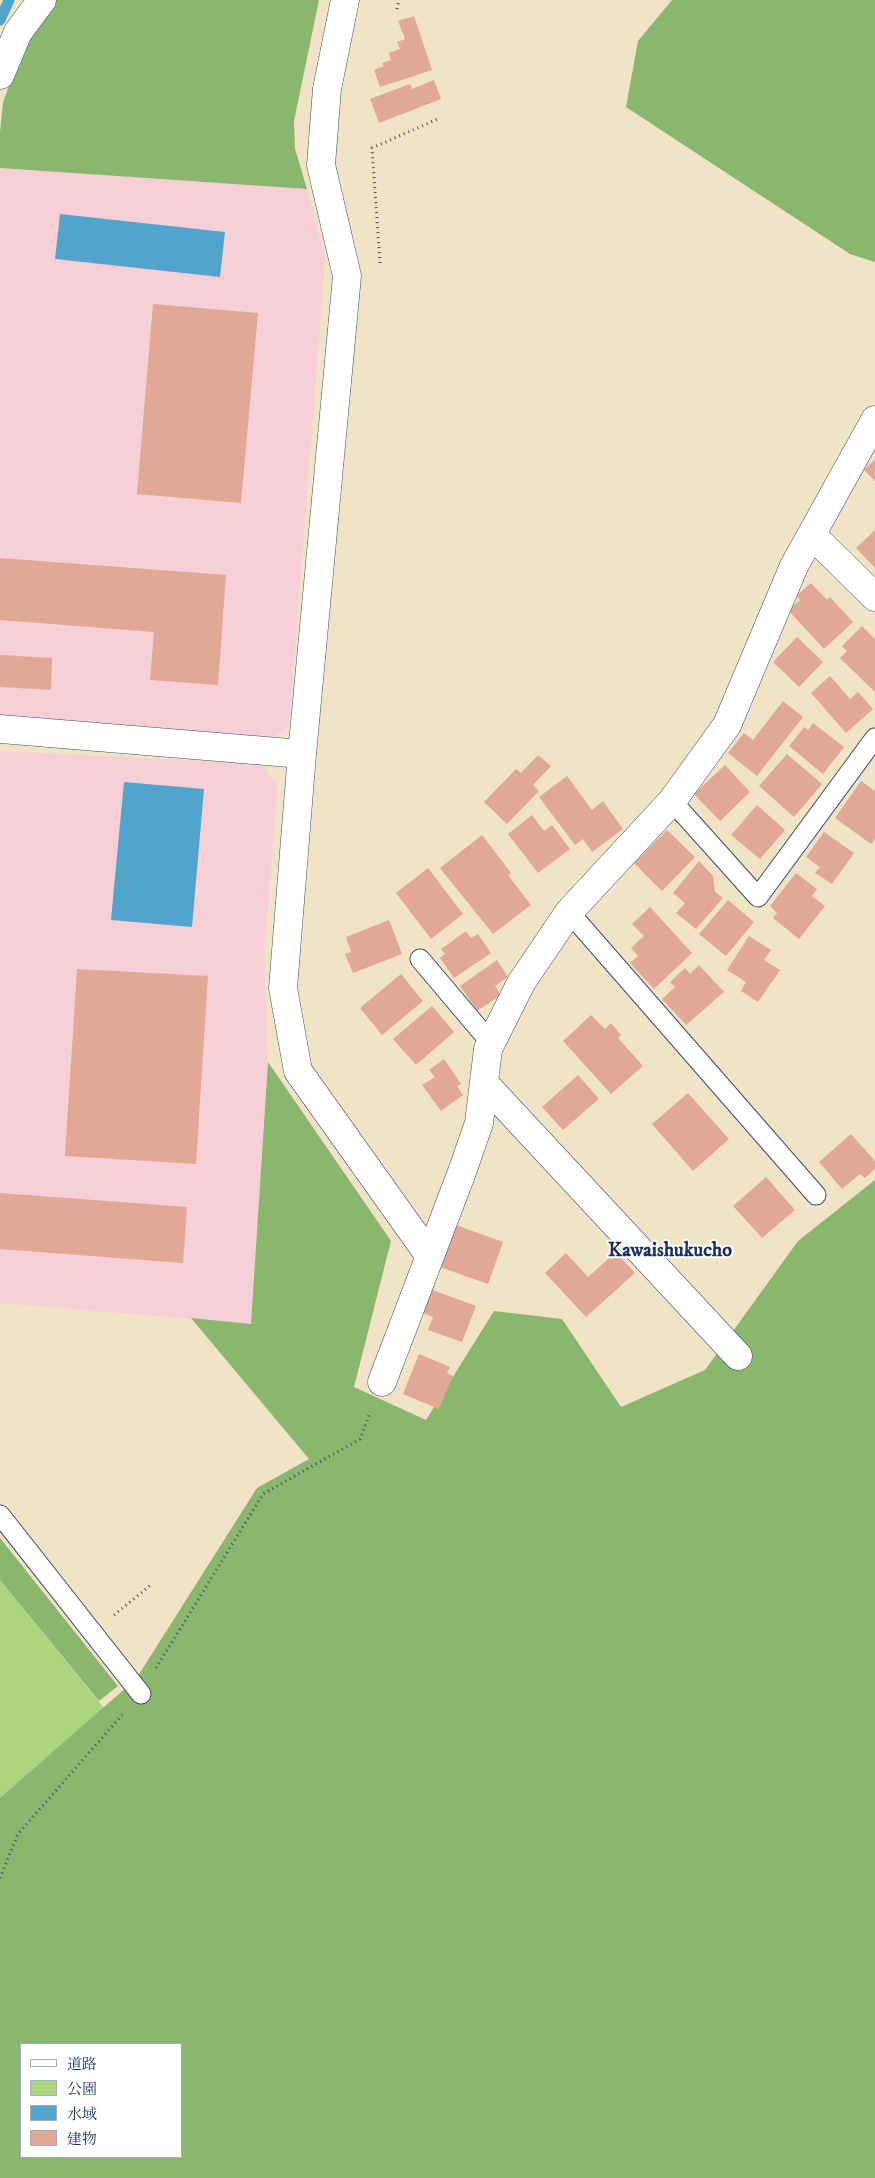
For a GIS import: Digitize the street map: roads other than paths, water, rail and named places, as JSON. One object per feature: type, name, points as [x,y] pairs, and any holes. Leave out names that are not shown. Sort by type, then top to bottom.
[{"type":"street","points":[[0,75],[18,32],[42,0]]},
{"type":"street","points":[[344,0],[327,89],[321,165],[347,276],[302,754],[283,988],[298,1071],[429,1255]]},
{"type":"street","points":[[382,1382],[479,1123],[491,1043],[521,983],[569,912],[672,801],[727,725],[794,566],[875,420]]},
{"type":"street","points":[[812,534],[875,597]]},
{"type":"street","points":[[0,728],[302,754]]},
{"type":"street","points":[[484,1083],[738,1356]]},
{"type":"lane","points":[[672,801],[758,896],[875,738]]},
{"type":"lane","points":[[569,912],[816,1195]]},
{"type":"lane","points":[[420,959],[491,1043]]},
{"type":"lane","points":[[0,1515],[141,1694]]},
{"type":"water","points":[[60,214],[225,232],[220,277],[55,259]]},
{"type":"water","points":[[124,782],[204,789],[192,927],[111,920]]},
{"type":"waterway","points":[[0,20],[9,0]]},
{"type":"district","name":"Kawaishukucho","points":[[670,1252]]}]
